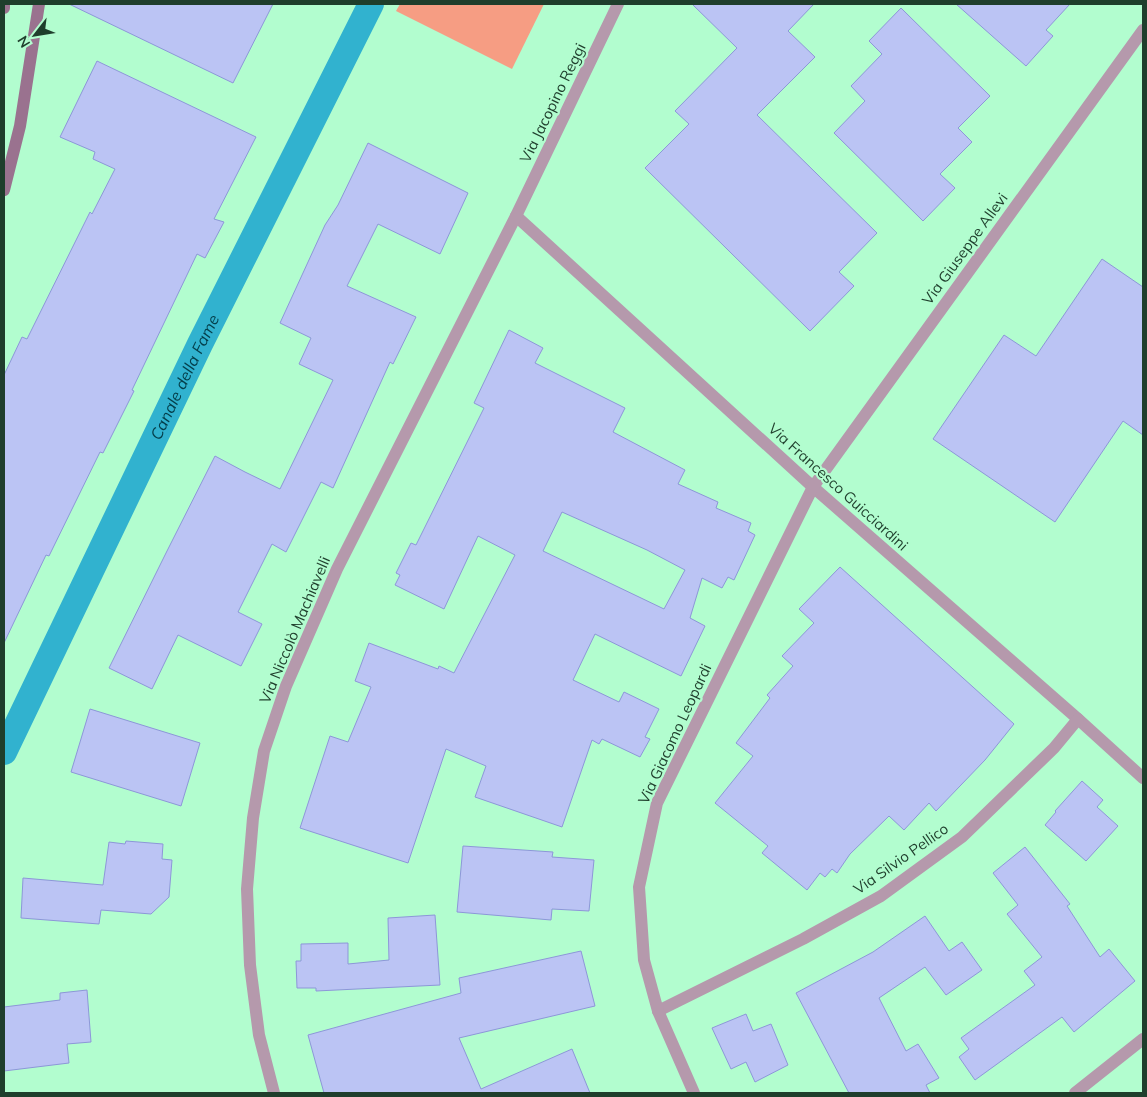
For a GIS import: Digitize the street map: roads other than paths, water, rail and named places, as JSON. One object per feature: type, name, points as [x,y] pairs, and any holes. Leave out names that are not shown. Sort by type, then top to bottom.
[{"type":"main road","points":[[4,190],[20,126],[39,4]]},
{"type":"street","name":"Via Jacopino Reggi","points":[[516,216],[618,4]]},
{"type":"street","name":"Via Giuseppe Allevi","points":[[813,488],[1143,30]]},
{"type":"street","name":"Via Francesco Guicciardini","points":[[516,216],[813,488],[1143,778]]},
{"type":"street","name":"Via Niccolò Machiavelli","points":[[274,1093],[259,1034],[250,965],[247,889],[254,818],[264,751],[286,686],[337,570],[516,216]]},
{"type":"street","name":"Via Giacomo Leopardi","points":[[694,1093],[658,1011],[644,960],[640,887],[657,803],[813,488]]},
{"type":"street","name":"Via Silvio Pellico","points":[[658,1011],[803,939],[881,896],[962,837],[1054,748],[1078,720]]},
{"type":"street","points":[[1076,1093],[1143,1039]]},
{"type":"waterway","name":"Canale della Fame","points":[[4,752],[200,344],[371,4]]}]
